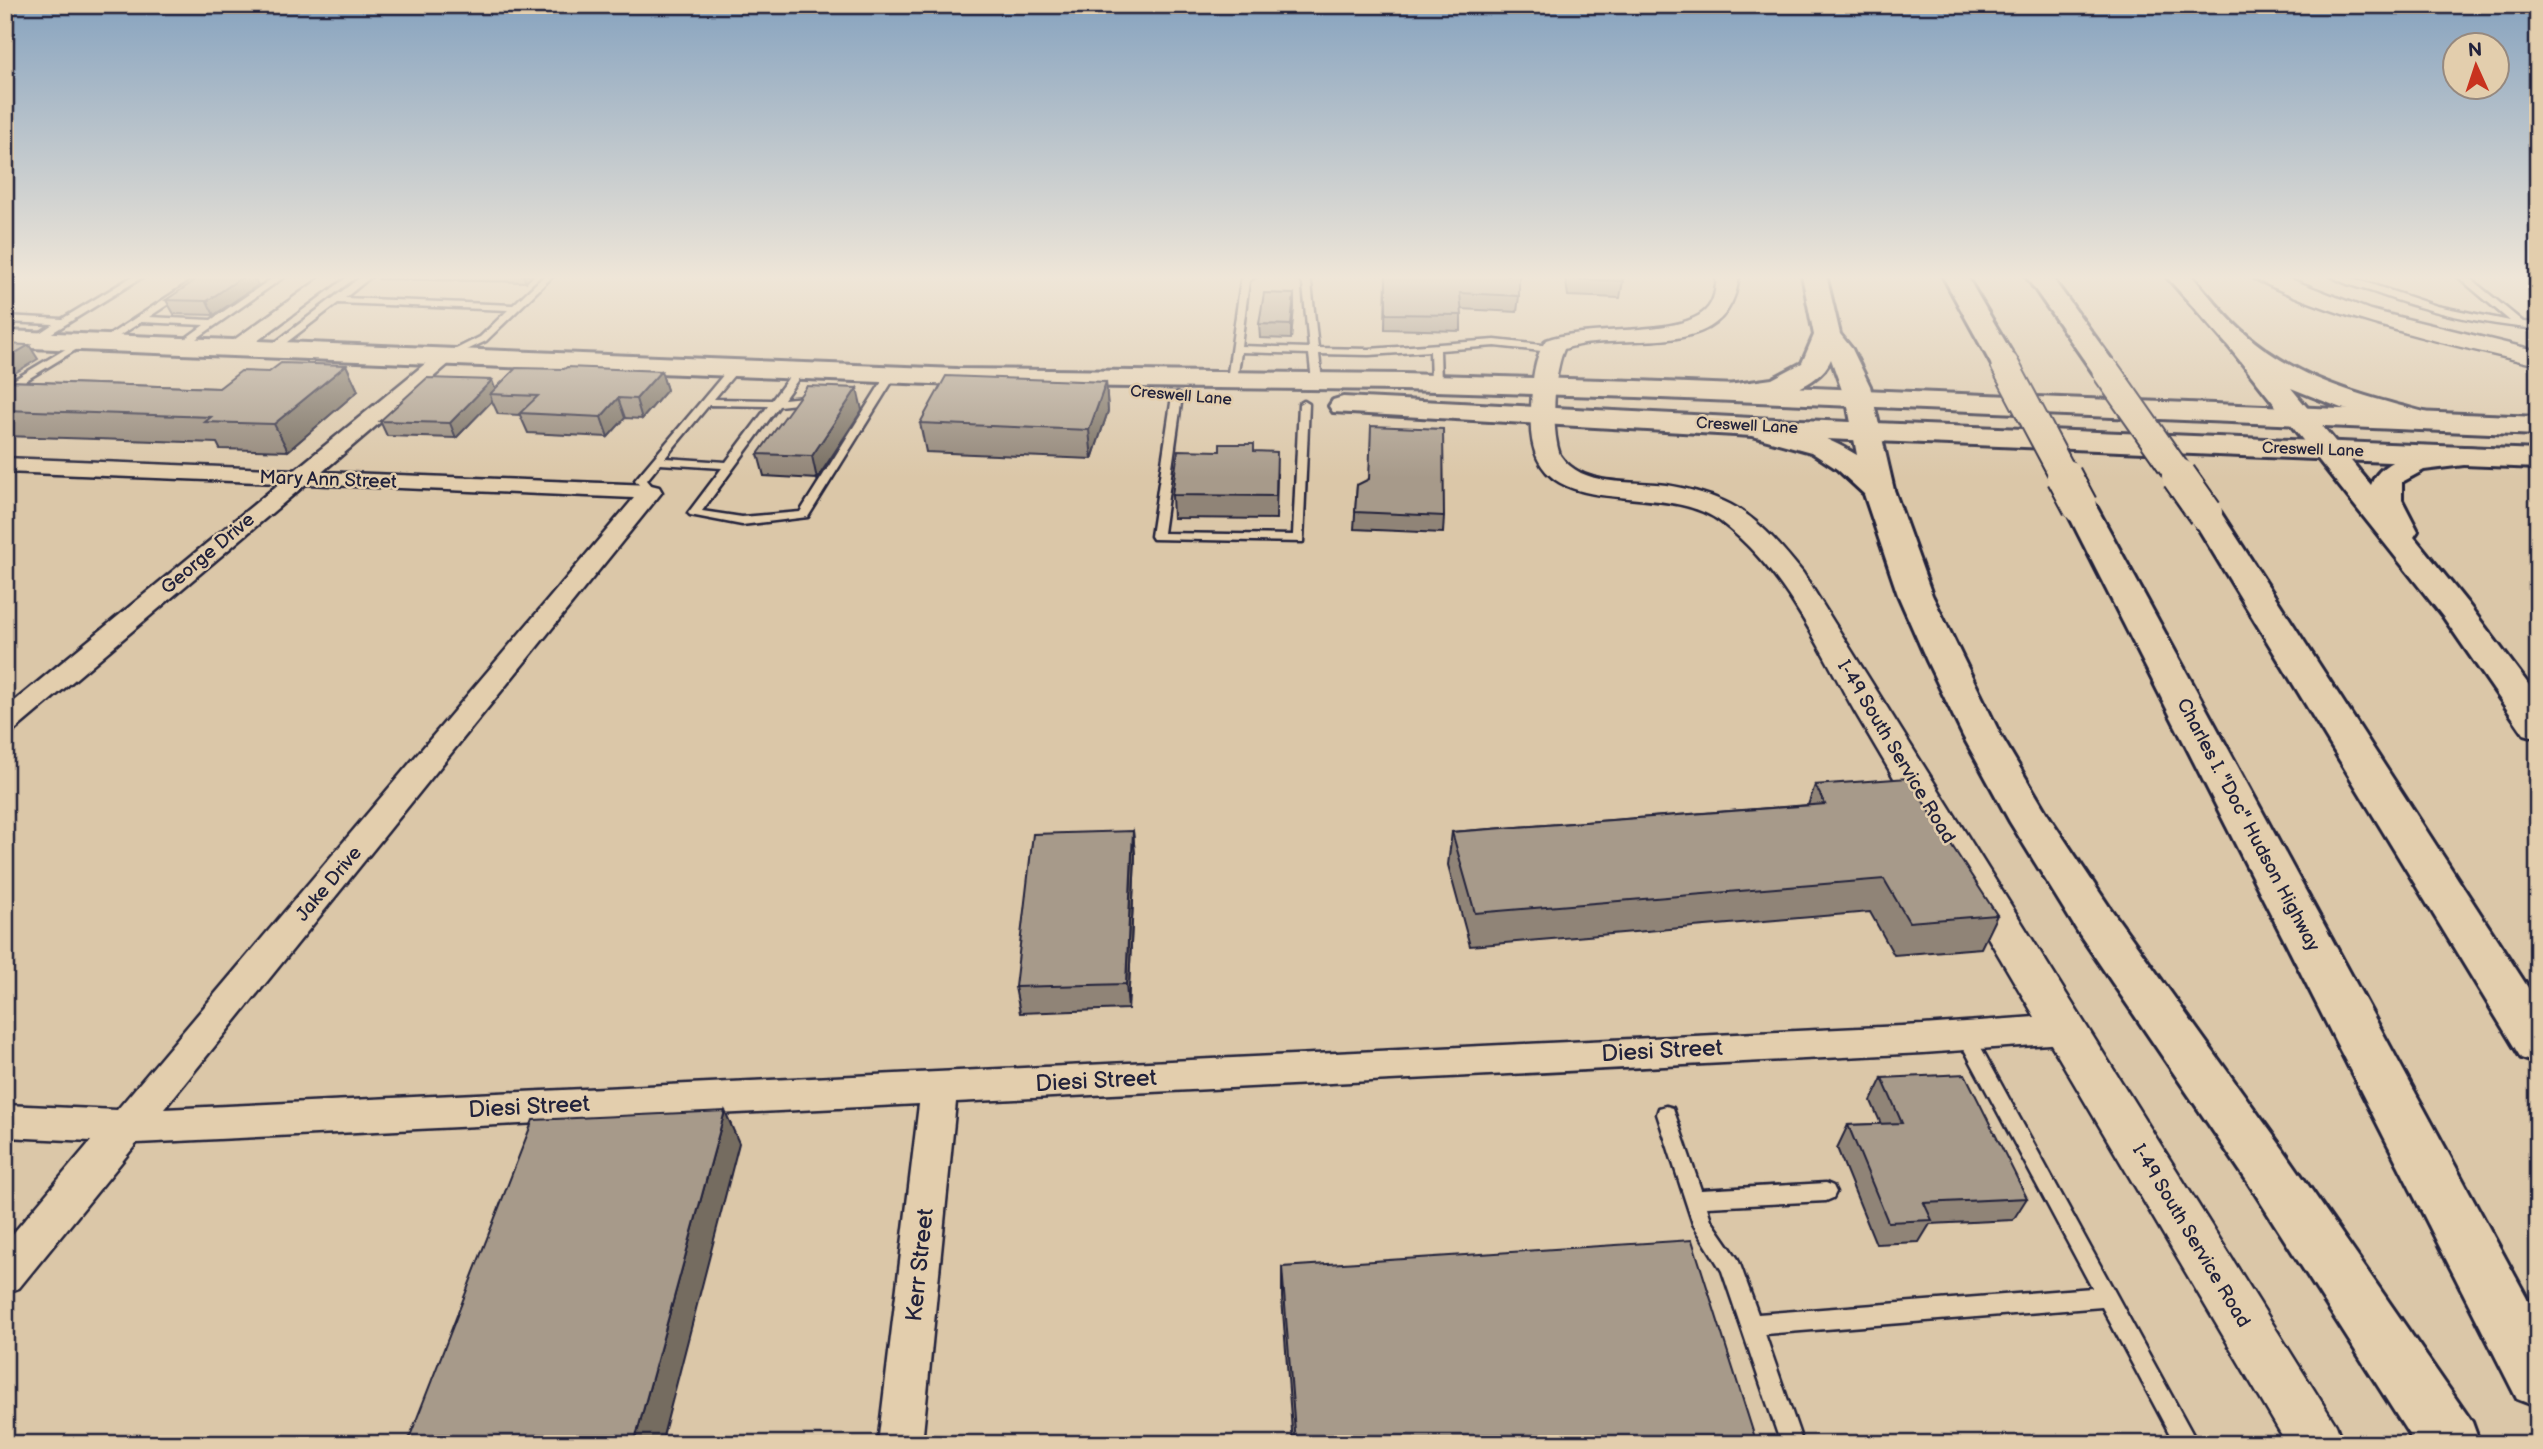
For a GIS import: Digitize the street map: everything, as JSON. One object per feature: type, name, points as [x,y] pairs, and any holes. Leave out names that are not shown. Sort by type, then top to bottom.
[{"type":"main road","name":"Creswell Lane","points":[[147,343],[444,358],[957,377],[1232,380],[1310,392],[1543,417],[1742,409],[1859,398],[2538,426]]},
{"type":"main road","points":[[1742,409],[1814,368],[1824,343]]},
{"type":"main road","points":[[1835,343],[1859,398],[1878,490],[1916,595],[1982,736],[2031,822],[2094,920],[2265,1166],[2450,1444]]},
{"type":"main road","name":"Charles I. \"Doc\" Hudson Highway","points":[[1992,343],[2538,1378]]},
{"type":"main road","points":[[2086,343],[2205,513],[2538,1044]]},
{"type":"main road","points":[[2239,343],[2481,644],[2538,725]]},
{"type":"main road","points":[[2240,343],[2307,387],[2367,408],[2426,421]]},
{"type":"main road","name":"Creswell Lane","points":[[957,377],[1177,396],[1310,392],[1436,383],[1545,386],[1742,409],[1866,431],[2538,459]]},
{"type":"main road","points":[[1742,409],[1797,437],[1822,446],[1848,463],[1878,490]]},
{"type":"main road","points":[[2423,570],[2385,496],[2388,479],[2399,468],[2416,462],[2477,456]]},
{"type":"street","points":[[234,349],[243,343]]},
{"type":"street","points":[[1551,349],[1553,345],[1561,343]]},
{"type":"street","points":[[2475,343],[2538,358]]},
{"type":"street","name":"I-49 South Service Road","points":[[1551,349],[1547,356],[1543,417],[1547,456],[1559,470],[1584,484],[1666,493],[1727,513],[1767,547],[1807,601],[1871,712],[2317,1444]]},
{"type":"street","name":"George Drive","points":[[10,715],[444,358]]},
{"type":"street","name":"Mary Ann Street","points":[[5,465],[651,492]]},
{"type":"street","name":"Jake Drive","points":[[5,1274],[651,492]]},
{"type":"street","name":"Diesi Street","points":[[5,1121],[127,1127],[2064,1029]]},
{"type":"street","name":"Kerr Street","points":[[900,1444],[939,1087]]},
{"type":"lane","points":[[5,390],[73,343]]},
{"type":"lane","points":[[180,346],[185,343]]},
{"type":"lane","points":[[271,350],[281,343]]},
{"type":"lane","points":[[444,358],[476,343]]},
{"type":"lane","points":[[1232,380],[1236,343]]},
{"type":"lane","points":[[1177,396],[1157,536],[1298,540],[1312,343]]},
{"type":"lane","points":[[1235,349],[1369,352],[1495,343],[1551,349]]},
{"type":"lane","points":[[1435,346],[1436,383]]},
{"type":"lane","points":[[651,492],[641,480],[734,369]]},
{"type":"lane","points":[[799,371],[694,513],[742,521],[804,515],[892,374]]},
{"type":"lane","points":[[706,402],[775,403],[821,399]]},
{"type":"lane","points":[[861,401],[874,402]]},
{"type":"lane","points":[[657,461],[729,465]]},
{"type":"lane","points":[[1966,1036],[2187,1444]]},
{"type":"lane","points":[[1666,1114],[1703,1224],[1731,1266],[1791,1444]]},
{"type":"lane","points":[[1695,1199],[1826,1192]]},
{"type":"lane","points":[[1751,1325],[2107,1297]]},
{"type":"building","points":[[5,344],[29,345],[5,359]]},
{"type":"building","points":[[281,363],[346,365],[274,424],[205,422],[211,417],[5,410],[5,381],[219,388],[241,371],[269,372]]},
{"type":"building","points":[[516,368],[661,371],[636,399],[618,398],[601,417],[520,413],[538,396],[490,394]]},
{"type":"building","points":[[946,376],[1106,382],[1089,430],[920,423]]},
{"type":"building","points":[[427,378],[492,380],[450,423],[380,421]]},
{"type":"building","points":[[807,386],[857,388],[812,456],[758,454]]},
{"type":"building","points":[[1371,426],[1443,429],[1444,516],[1355,512],[1357,485],[1369,479]]},
{"type":"building","points":[[1220,444],[1254,444],[1254,451],[1277,452],[1276,496],[1172,495],[1178,450],[1220,451]]},
{"type":"building","points":[[1908,778],[1997,915],[1909,922],[1884,879],[1475,913],[1452,832],[1825,804],[1815,785]]},
{"type":"building","points":[[1133,831],[1126,984],[1015,987],[1033,834]]},
{"type":"building","points":[[1965,1074],[2027,1198],[1924,1203],[1932,1220],[1888,1222],[1848,1125],[1902,1123],[1882,1078]]},
{"type":"building","points":[[725,1111],[634,1444],[407,1444],[533,1120]]},
{"type":"building","points":[[1692,1240],[1757,1444],[1296,1444],[1282,1267]]}]
